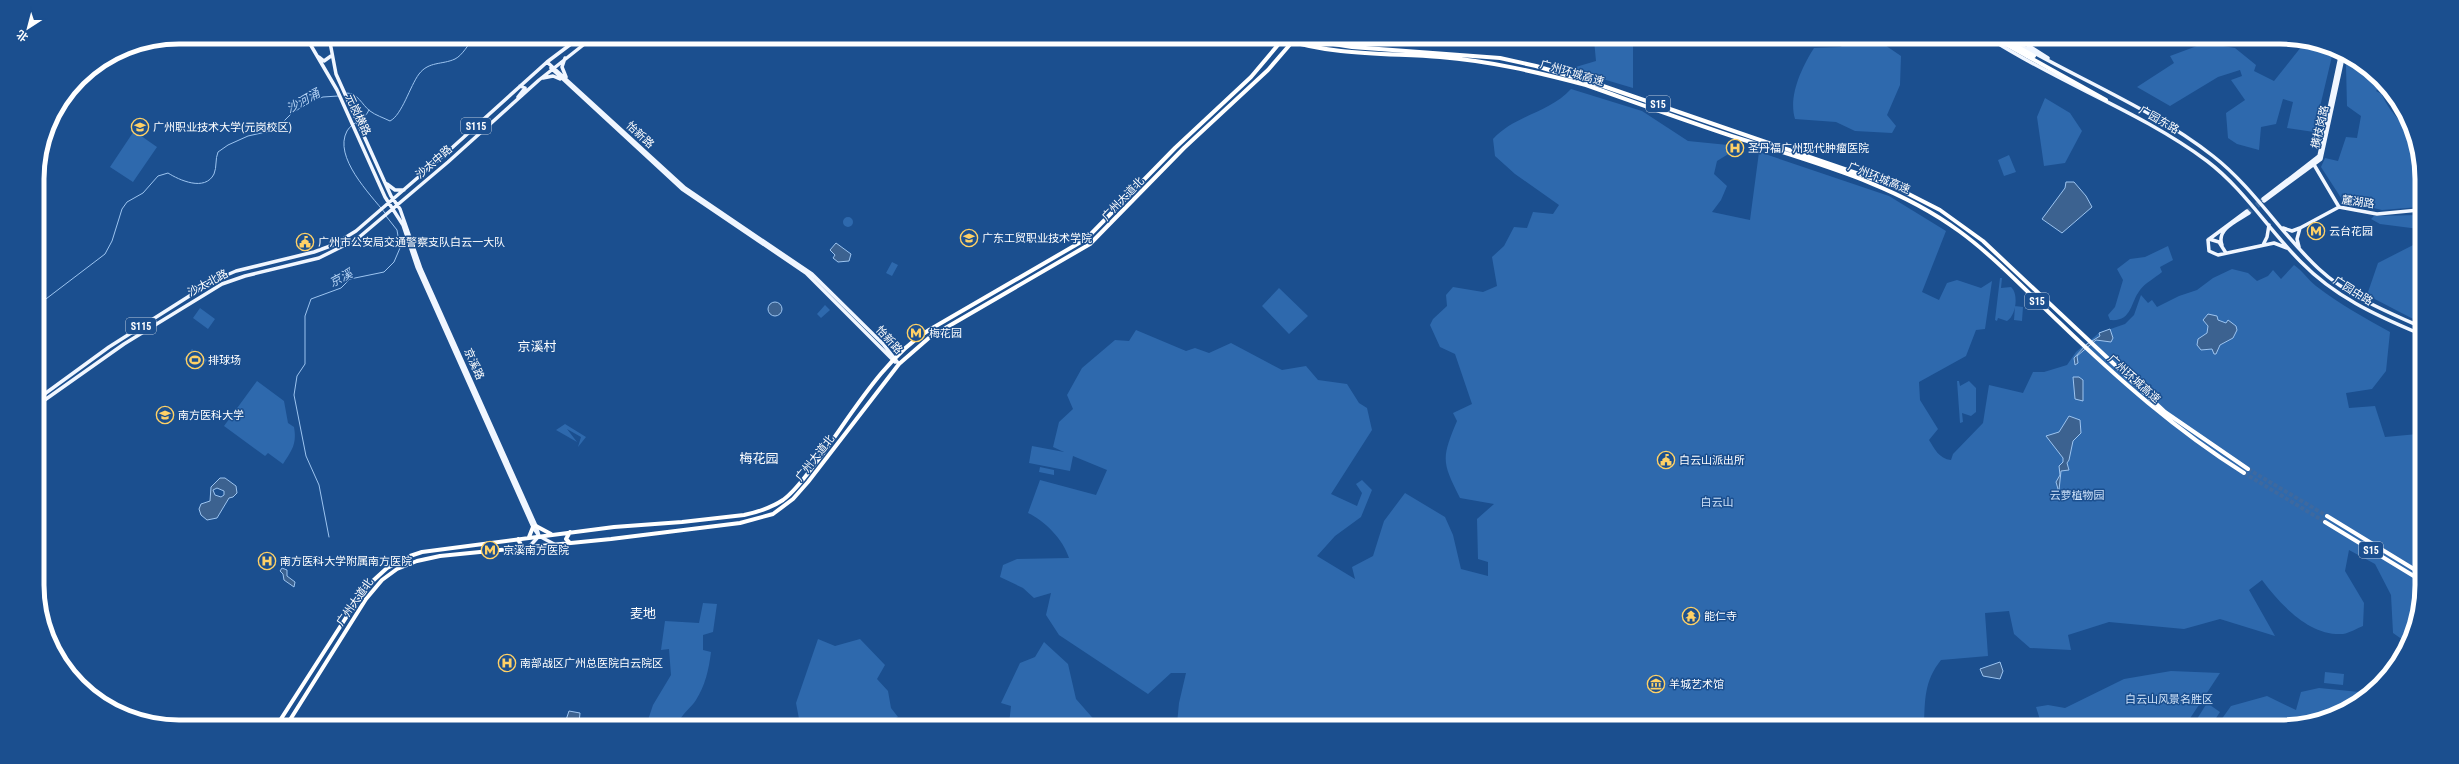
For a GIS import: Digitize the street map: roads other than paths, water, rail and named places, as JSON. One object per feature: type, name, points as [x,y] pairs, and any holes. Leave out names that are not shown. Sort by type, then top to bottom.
[{"type":"highway","name":"广州大道北","points":[[280,720],[354,604],[377,576],[404,559],[422,552],[538,536],[749,514],[772,506],[786,497],[799,484],[894,359],[929,330],[1086,239],[1175,148],[1246,82],[1279,44]]},
{"type":"highway","name":"广州大道北","points":[[289,720],[358,612],[382,580],[403,566],[427,559],[740,523],[776,512],[793,499],[813,476],[899,364],[927,339],[1090,244],[1184,148],[1268,70],[1291,44]]},
{"type":"highway","name":"广州环城高速","points":[[1302,44],[1335,51],[1476,61],[1543,73],[1765,146],[1893,192],[1945,221],[2006,270],[2125,385],[2202,446],[2244,473]]},
{"type":"highway","name":"广州环城高速","points":[[1333,44],[1352,47],[1500,58],[1573,76],[1891,185],[1940,210],[1959,223],[2008,264],[2135,386],[2165,412],[2248,468]]},
{"type":"highway","points":[[2003,44],[2054,70]]},
{"type":"highway","points":[[2012,44],[2106,100]]},
{"type":"highway","name":"S15","points":[[2327,516],[2415,570]]},
{"type":"highway","name":"S15","points":[[2325,522],[2415,577]]},
{"type":"highway","points":[[529,538],[534,527],[544,532],[555,534]]},
{"type":"highway","points":[[570,532],[566,539],[570,543]]},
{"type":"highway","points":[[518,539],[521,545],[518,549]]},
{"type":"main road","name":"元岗横路","points":[[310,44],[337,90],[389,203]]},
{"type":"main road","name":"元岗横路","points":[[330,44],[331,56],[342,89],[393,199]]},
{"type":"main road","name":"S115","points":[[547,62],[571,44]]},
{"type":"main road","name":"沙太中路","points":[[398,205],[538,80],[584,44]]},
{"type":"main road","name":"广园东路","points":[[2002,44],[2086,92],[2106,100],[2174,139],[2214,166],[2234,184],[2288,248]]},
{"type":"main road","name":"广园东路","points":[[2018,44],[2164,124],[2204,150],[2233,173],[2300,250]]},
{"type":"main road","points":[[2025,44],[2058,66]]},
{"type":"main road","points":[[313,50],[324,61],[329,60],[331,56]]},
{"type":"main road","points":[[567,56],[562,67],[567,82]]},
{"type":"main road","name":"横枝岗路","points":[[2313,164],[2320,152],[2340,58]]},
{"type":"main road","name":"横枝岗路","points":[[2263,200],[2323,155],[2343,60]]},
{"type":"main road","name":"怡新路","points":[[547,62],[567,82],[688,190],[807,270],[899,364]]},
{"type":"main road","name":"沙太中路","points":[[393,199],[405,190],[547,62]]},
{"type":"main road","points":[[331,79],[331,72],[336,74]]},
{"type":"main road","points":[[538,80],[552,76],[567,82]]},
{"type":"main road","points":[[517,100],[525,88],[520,87]]},
{"type":"main road","points":[[2313,164],[2339,207]]},
{"type":"main road","points":[[371,165],[376,172],[379,169]]},
{"type":"main road","points":[[385,182],[395,190],[405,190]]},
{"type":"main road","name":"京溪路","points":[[393,199],[398,205],[421,269],[534,527]]},
{"type":"main road","name":"沙太北路","points":[[44,394],[92,359],[191,294],[236,271],[306,255],[333,245],[356,231],[393,199]]},
{"type":"main road","name":"京溪路","points":[[389,203],[403,225],[417,267],[538,536]]},
{"type":"main road","name":"沙太北路","points":[[44,400],[96,363],[195,300],[236,278],[329,255],[363,235],[398,205]]},
{"type":"main road","name":"麓湖路","points":[[2300,228],[2339,207],[2377,214],[2415,210]]},
{"type":"main road","points":[[2226,253],[2219,238],[2221,232],[2248,212],[2208,240],[2207,247],[2213,254],[2226,253],[2274,243],[2288,248]]},
{"type":"main road","points":[[2262,245],[2267,237],[2269,225]]},
{"type":"main road","points":[[2279,225],[2292,231],[2300,228]]},
{"type":"main road","points":[[2300,228],[2297,239],[2300,250]]},
{"type":"main road","points":[[2208,240],[2214,239],[2222,246]]},
{"type":"main road","name":"广园中路","points":[[2288,248],[2321,281],[2348,300],[2415,333]]},
{"type":"main road","name":"广园中路","points":[[2300,250],[2324,274],[2344,289],[2415,324]]},
{"type":"main road","points":[[191,294],[195,300]]},
{"type":"main road","points":[[92,359],[96,363]]},
{"type":"main road","points":[[528,548],[538,536],[548,543],[558,545]]},
{"type":"waterway","name":"沙河涌","points":[[347,93],[357,97],[367,109],[390,121],[402,107],[416,79],[423,70],[431,65],[455,59],[469,44]]},
{"type":"waterway","name":"沙河涌","points":[[44,300],[105,254],[112,241],[122,209],[127,202],[143,193],[158,176],[168,173],[179,179],[192,183],[205,182],[214,174],[218,152],[228,145],[248,136],[275,130],[292,113],[312,101],[323,97],[338,96]]},
{"type":"waterway","name":"京溪","points":[[369,110],[365,116],[352,125],[347,131],[344,141],[345,152],[355,175],[385,213]]},
{"type":"waterway","name":"京溪","points":[[329,537],[319,485],[306,456],[294,395],[297,376],[305,364],[305,316],[311,299],[341,288],[350,279],[384,272],[394,262],[400,248],[397,230],[386,216]]},
{"type":"tunnel","points":[[2247,211],[2263,199]]},
{"type":"tunnel","points":[[2249,213],[2262,203]]},
{"type":"tunnel","points":[[2248,469],[2327,516]]},
{"type":"tunnel","points":[[2244,473],[2325,522]]},
{"type":"place","name":"广州职业技术大学(元岗校区)","points":[[140,127]]},
{"type":"place","name":"圣丹福广州现代肿瘤医院","points":[[1735,148]]},
{"type":"place","name":"云台花园","points":[[2316,231]]},
{"type":"place","name":"广东工贸职业技术学院","points":[[969,238]]},
{"type":"place","name":"广州市公安局交通警察支队白云一大队","points":[[305,242]]},
{"type":"place","name":"梅花园","points":[[916,333]]},
{"type":"place","name":"排球场","points":[[195,360]]},
{"type":"place","name":"南方医科大学","points":[[165,415]]},
{"type":"place","name":"白云山派出所","points":[[1666,460]]},
{"type":"place","name":"京溪南方医院","points":[[490,550]]},
{"type":"place","name":"南方医科大学附属南方医院","points":[[267,561]]},
{"type":"place","name":"能仁寺","points":[[1691,616]]},
{"type":"place","name":"南部战区广州总医院白云院区","points":[[507,663]]},
{"type":"place","name":"羊城艺术馆","points":[[1656,684]]},
{"type":"district","name":"京溪村","points":[[537,346]]},
{"type":"district","name":"梅花园","points":[[759,458]]},
{"type":"district","name":"麦地","points":[[643,613]]},
{"type":"park label","name":"云萝植物园","points":[[2077,495]]},
{"type":"park label","name":"白云山","points":[[1717,502]]},
{"type":"park label","name":"白云山风景名胜区","points":[[2169,699]]}]
